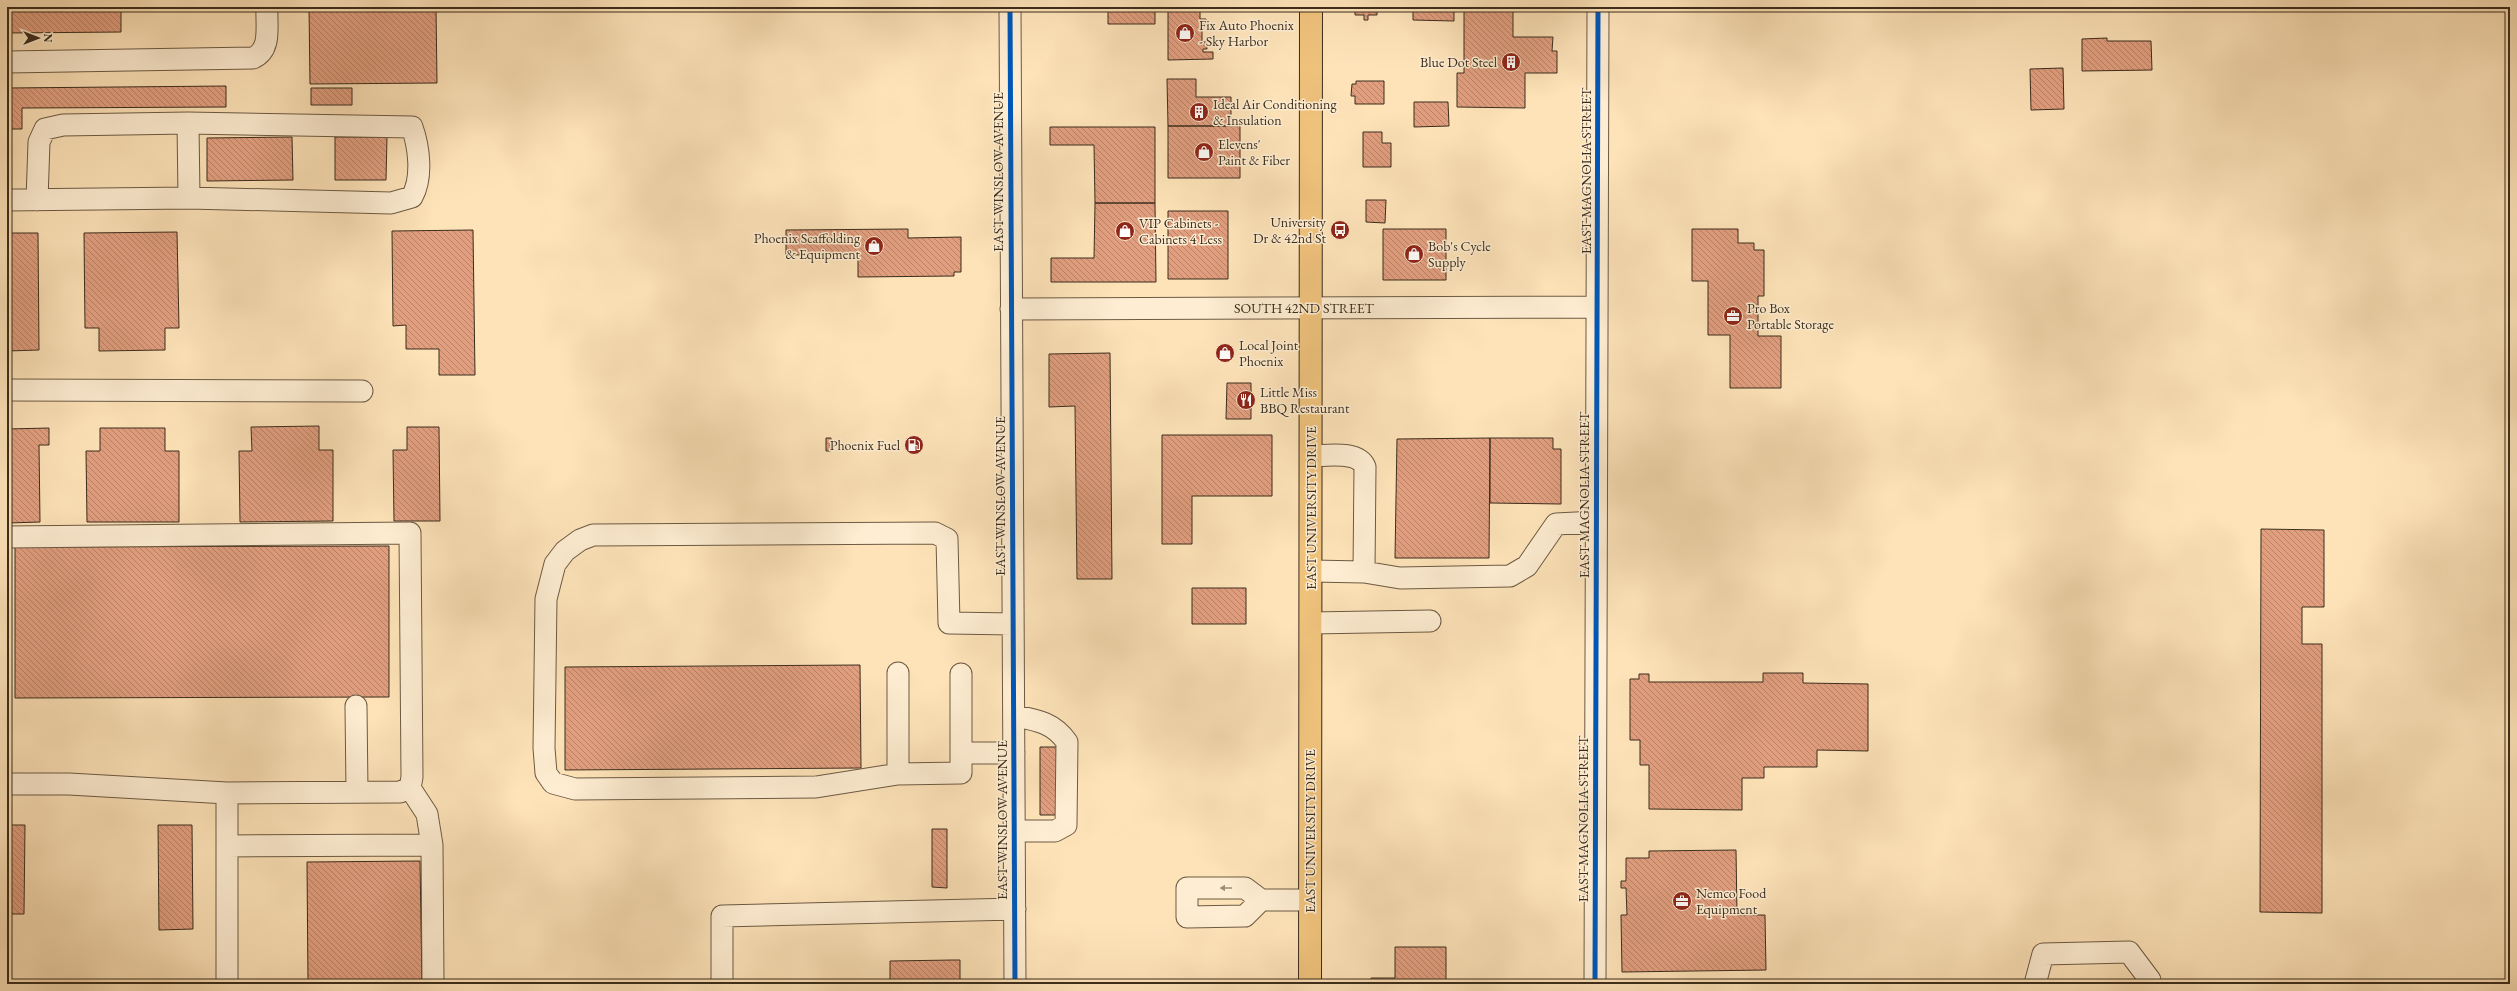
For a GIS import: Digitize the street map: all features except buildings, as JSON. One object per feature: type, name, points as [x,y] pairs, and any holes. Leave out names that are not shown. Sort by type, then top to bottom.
[{"type":"main road","name":"EAST UNIVERSITY DRIVE","points":[[1310,984],[1311,7]]},
{"type":"street","points":[[7,62],[253,58],[262,54],[266,46],[267,7]]},
{"type":"street","name":"EAST WINSLOW AVENUE","points":[[1010,7],[1015,984]]},
{"type":"street","name":"EAST MAGNOLIA STREET","points":[[1595,984],[1598,7]]},
{"type":"street","points":[[188,122],[188,198]]},
{"type":"street","points":[[7,200],[37,200],[188,198],[391,203],[412,197],[417,188],[418,144],[412,127],[188,122],[63,125],[45,128],[39,142],[37,200]]},
{"type":"street","name":"SOUTH 42ND STREET","points":[[1011,309],[1597,307]]},
{"type":"street","points":[[7,390],[362,391]]},
{"type":"street","points":[[1311,456],[1354,456],[1363,462],[1365,467],[1364,572]]},
{"type":"street","points":[[1311,571],[1364,572],[1400,578],[1510,576],[1527,566],[1556,524],[1596,522]]},
{"type":"street","points":[[7,537],[410,532],[412,778],[410,788],[427,814],[432,845],[433,984]]},
{"type":"street","points":[[961,674],[961,773],[898,774],[816,787],[574,789],[553,783],[546,773],[544,748],[546,599],[555,564],[566,550],[575,543],[594,535],[935,533],[947,539],[949,622],[1013,624]]},
{"type":"street","points":[[1311,623],[1430,621]]},
{"type":"street","points":[[898,673],[898,774]]},
{"type":"street","points":[[356,706],[357,791]]},
{"type":"street","points":[[1014,716],[1048,723],[1061,733],[1067,742],[1068,811],[1066,826],[1055,831],[1014,831]]},
{"type":"street","points":[[961,754],[1014,754]]},
{"type":"street","points":[[7,784],[69,784],[227,793],[357,791],[400,792],[410,788]]},
{"type":"street","points":[[227,793],[227,984]]},
{"type":"street","points":[[227,846],[432,845]]},
{"type":"street","points":[[1261,900],[1310,900]]},
{"type":"street","points":[[722,984],[722,916],[1015,909]]},
{"type":"street","points":[[2035,984],[2043,954],[2129,952],[2150,980],[2150,984]]},
{"type":"cycle path","points":[[1010,7],[1015,984]]},
{"type":"cycle path","points":[[1595,984],[1598,7]]},
{"type":"place","name":"Fix Auto Phoenix - Sky Harbor","points":[[1185,33]]},
{"type":"place","name":"Blue Dot Steel","points":[[1511,62]]},
{"type":"place","name":"Ideal Air Conditioning & Insulation","points":[[1199,112]]},
{"type":"place","name":"Elevens' Paint & Fiber","points":[[1204,152]]},
{"type":"place","name":"University Dr & 42nd St","points":[[1340,230]]},
{"type":"place","name":"VIP Cabinets - Cabinets 4 Less","points":[[1125,231]]},
{"type":"place","name":"Phoenix Scaffolding & Equipment","points":[[874,246]]},
{"type":"place","name":"Bob's Cycle Supply","points":[[1414,254]]},
{"type":"place","name":"Pro Box Portable Storage","points":[[1733,316]]},
{"type":"place","name":"Local Joint Phoenix","points":[[1225,353]]},
{"type":"place","name":"Little Miss BBQ Restaurant","points":[[1246,400]]},
{"type":"place","name":"Phoenix Fuel","points":[[914,445]]},
{"type":"place","name":"Nemco Food Equipment","points":[[1682,901]]}]
